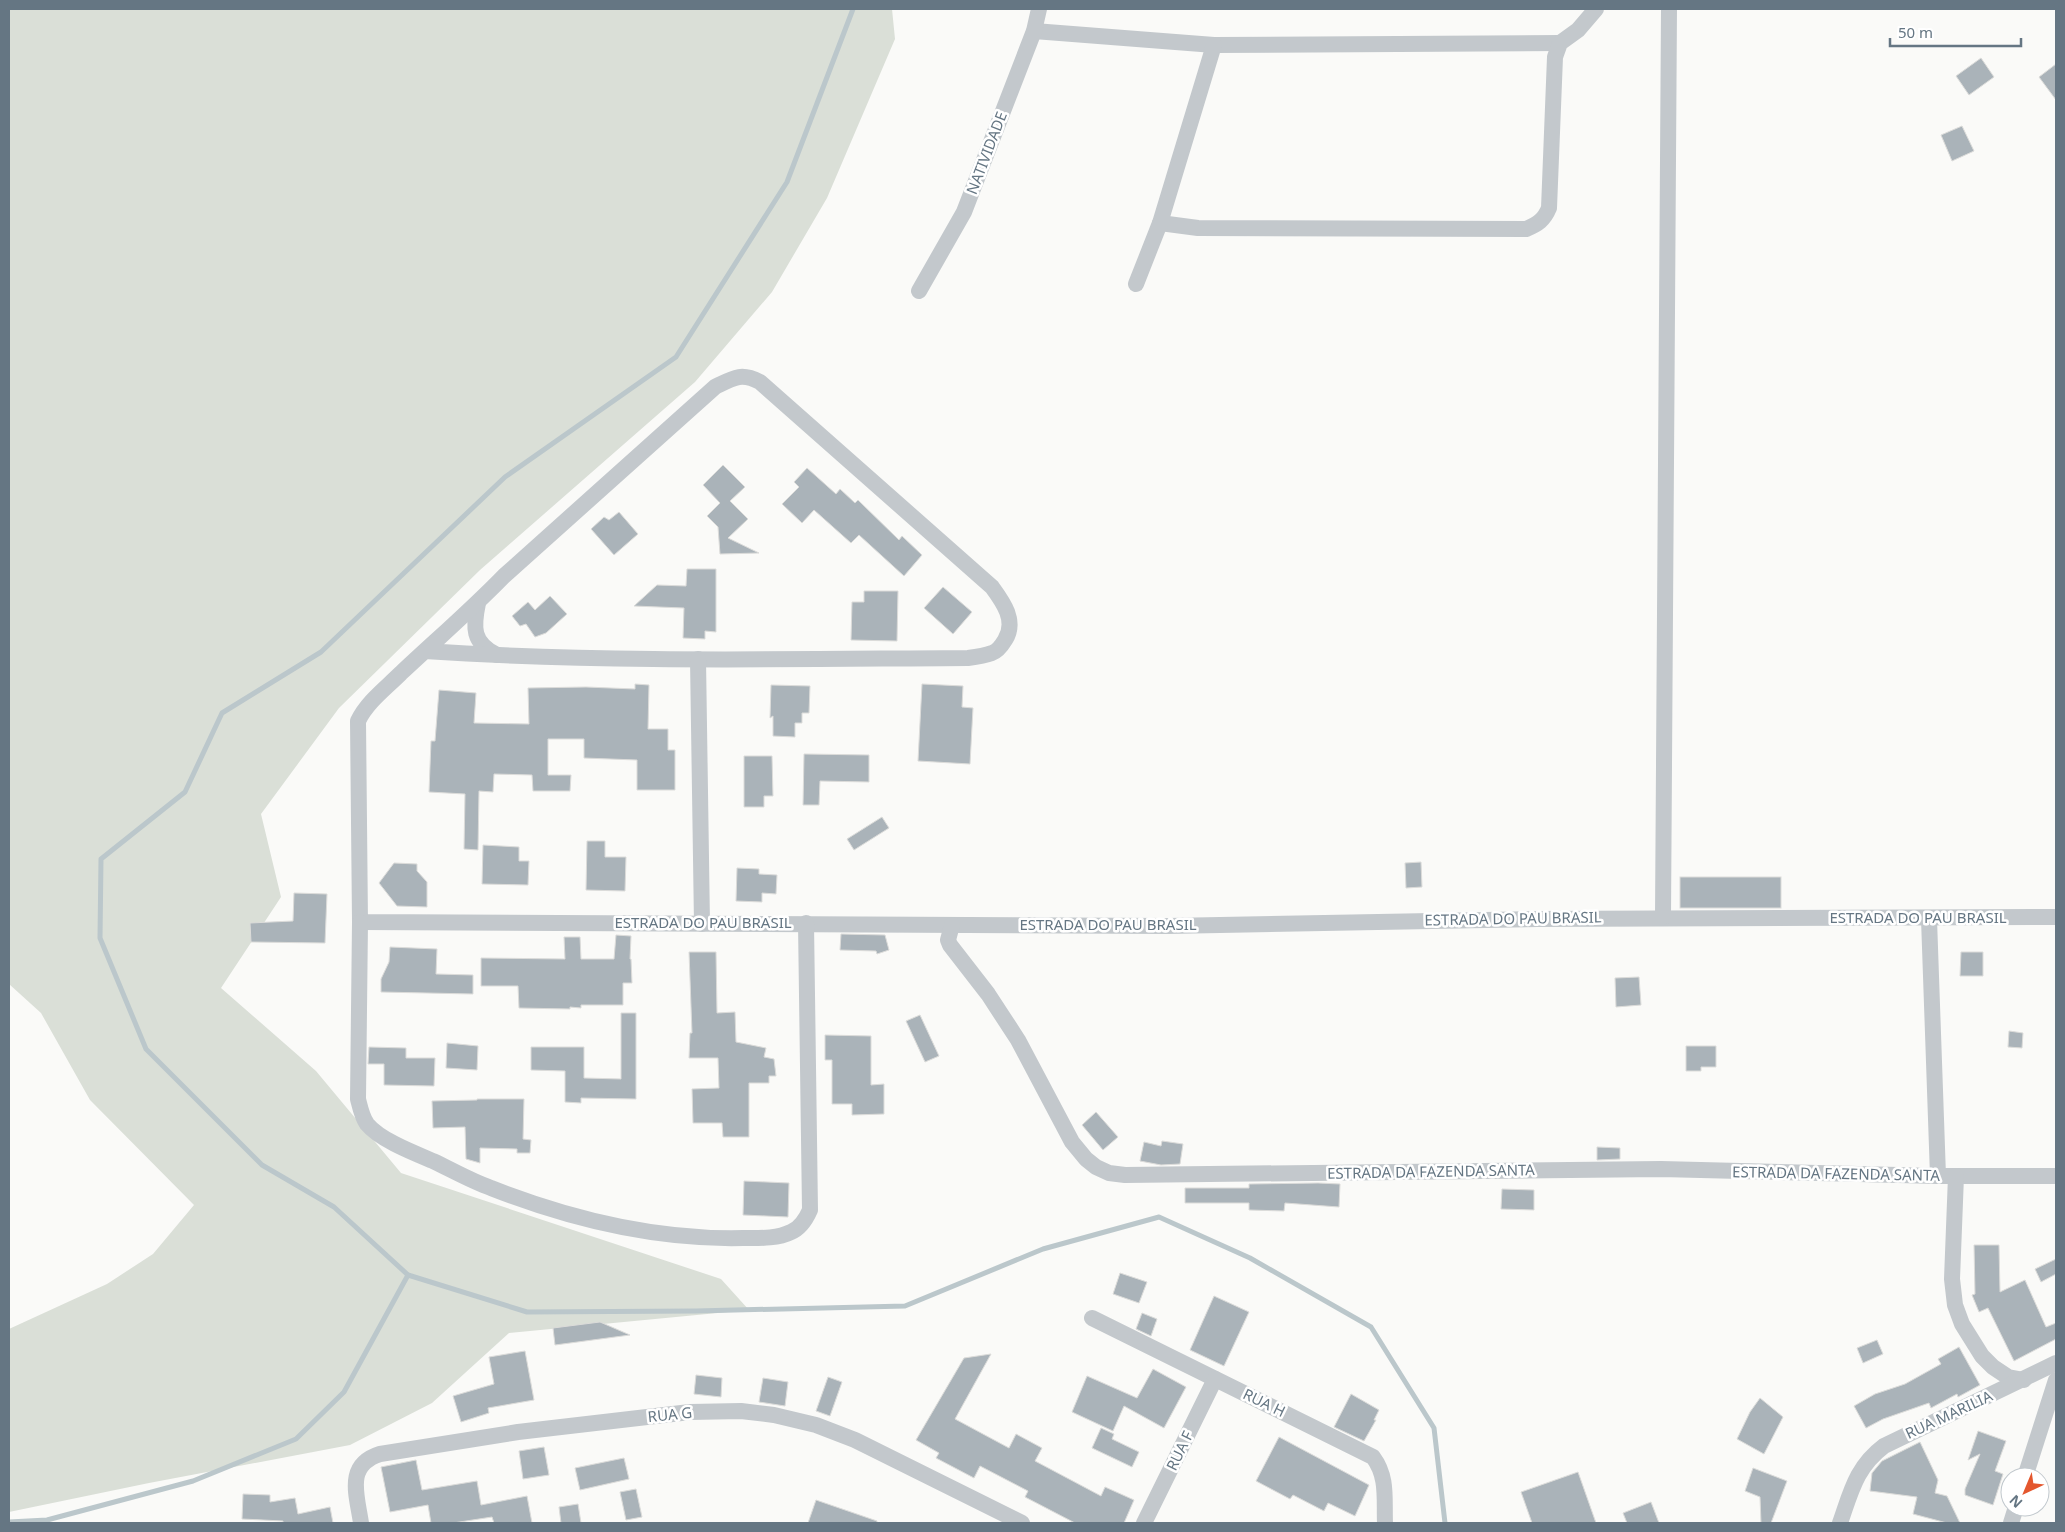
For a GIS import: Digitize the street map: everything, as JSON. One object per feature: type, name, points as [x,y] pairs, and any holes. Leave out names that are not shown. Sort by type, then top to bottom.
[{"type":"street","name":"NATIVIDADE","points":[[919,291],[964,212],[1034,31],[1039,9]]},
{"type":"street","points":[[1034,31],[1214,45],[1560,42],[1578,30],[1596,9]]},
{"type":"street","points":[[1663,918],[1669,9]]},
{"type":"street","points":[[1160,223],[1198,228],[1526,229],[1539,223],[1549,208],[1555,57],[1560,42]]},
{"type":"street","points":[[1136,284],[1160,223],[1214,45]]},
{"type":"street","points":[[425,651],[499,656],[698,659],[968,658],[994,653],[1009,634],[1010,620],[1007,610],[992,586],[760,382],[750,377],[740,376],[715,387],[504,576],[478,603],[425,651],[362,712],[358,721],[360,922],[358,1099],[367,1123],[378,1133],[418,1155],[491,1188],[551,1208],[612,1224],[674,1235],[716,1238],[767,1237],[790,1233],[803,1223],[810,1210],[806,923]]},
{"type":"street","points":[[478,603],[475,620],[476,636],[484,649],[499,656]]},
{"type":"street","points":[[698,659],[702,924]]},
{"type":"street","name":"ESTRADA DO PAU BRASIL","points":[[360,922],[1168,926],[1663,918],[1929,919],[2056,917]]},
{"type":"street","points":[[1929,919],[1938,1176]]},
{"type":"street","name":"ESTRADA DA FAZENDA SANTA","points":[[952,925],[948,940],[950,945],[988,994],[1018,1040],[1072,1142],[1086,1159],[1108,1173],[1135,1175],[1661,1170],[1938,1176],[2056,1176]]},
{"type":"street","points":[[1956,1176],[1952,1271],[1955,1305],[1962,1324],[1982,1356],[1993,1367],[2008,1377],[2024,1380]]},
{"type":"street","name":"RUA H","points":[[1092,1318],[1374,1457],[1381,1467],[1385,1482],[1385,1523]]},
{"type":"street","name":"RUA MARILIA","points":[[1840,1523],[1854,1482],[1868,1459],[1884,1446],[2056,1363]]},
{"type":"street","name":"RUA F","points":[[1144,1523],[1215,1379]]},
{"type":"street","points":[[2028,1467],[2056,1380]]},
{"type":"street","name":"RUA G","points":[[361,1523],[356,1480],[359,1468],[368,1458],[374,1456],[518,1432],[690,1412],[741,1411],[774,1415],[816,1425],[855,1440],[1022,1523]]},
{"type":"shaded area","points":[[9,9],[892,9],[895,39],[827,198],[772,292],[695,382],[480,570],[339,708],[261,814],[281,897],[221,988],[316,1071],[401,1173],[721,1279],[749,1310],[509,1333],[432,1403],[350,1445],[9,1512],[9,1329],[107,1284],[153,1254],[194,1205],[90,1100],[41,1013],[9,984]]},
{"type":"building","points":[[1981,58],[1994,77],[1969,95],[1956,76]]},
{"type":"building","points":[[2056,64],[2056,100],[2039,77]]},
{"type":"building","points":[[1962,126],[1974,151],[1952,161],[1941,135]]},
{"type":"building","points":[[723,465],[745,487],[730,501],[748,519],[728,538],[759,553],[720,554],[718,527],[707,516],[720,503],[703,485]]},
{"type":"building","points":[[807,468],[836,494],[840,489],[855,503],[858,500],[899,540],[902,536],[922,555],[904,576],[859,535],[851,543],[814,510],[802,523],[782,504],[799,487],[794,482]]},
{"type":"building","points":[[619,512],[638,534],[614,555],[591,529],[604,517],[609,520]]},
{"type":"building","points":[[687,569],[716,569],[716,632],[705,631],[705,639],[683,638],[684,608],[634,606],[657,585],[686,586]]},
{"type":"building","points":[[943,587],[972,612],[953,634],[924,608]]},
{"type":"building","points":[[864,591],[898,591],[897,641],[851,640],[852,602],[864,602]]},
{"type":"building","points":[[550,596],[567,614],[546,633],[535,637],[526,624],[520,626],[512,616],[528,602],[535,610]]},
{"type":"building","points":[[635,684],[649,685],[648,729],[668,729],[668,750],[675,750],[675,790],[637,790],[637,760],[584,758],[584,739],[548,739],[548,775],[571,775],[570,791],[533,791],[532,775],[494,774],[493,792],[479,791],[478,850],[464,849],[465,794],[429,792],[431,741],[435,741],[439,690],[476,693],[474,723],[529,724],[528,688],[586,687],[635,689]]},
{"type":"building","points":[[922,684],[963,686],[962,707],[973,708],[970,764],[918,761]]},
{"type":"building","points":[[771,685],[810,686],[809,713],[802,713],[802,723],[795,723],[795,737],[773,736],[773,716],[770,718]]},
{"type":"building","points":[[804,754],[869,755],[869,782],[820,781],[819,805],[803,805]]},
{"type":"building","points":[[744,756],[772,756],[773,796],[764,796],[764,807],[744,807]]},
{"type":"building","points":[[882,817],[889,828],[854,850],[847,839]]},
{"type":"building","points":[[587,841],[605,841],[605,857],[626,857],[625,891],[586,890]]},
{"type":"building","points":[[483,845],[519,847],[519,861],[529,861],[528,885],[482,884]]},
{"type":"building","points":[[1421,862],[1422,887],[1406,888],[1405,863]]},
{"type":"building","points":[[394,863],[417,864],[417,871],[427,882],[427,907],[397,906],[379,883]]},
{"type":"building","points":[[737,868],[759,869],[759,874],[777,875],[776,894],[762,893],[762,902],[736,901]]},
{"type":"building","points":[[1680,877],[1781,877],[1781,908],[1680,908]]},
{"type":"building","points":[[294,893],[327,894],[325,943],[251,942],[250,923],[293,921]]},
{"type":"building","points":[[841,934],[885,935],[889,950],[877,954],[876,951],[840,950]]},
{"type":"building","points":[[616,935],[631,936],[632,983],[623,983],[623,1005],[581,1005],[581,1008],[570,1007],[570,1009],[519,1008],[518,986],[481,986],[481,958],[565,959],[564,937],[580,937],[581,959],[614,959]]},
{"type":"building","points":[[390,947],[437,949],[436,974],[473,975],[473,994],[381,992],[381,979],[389,962]]},
{"type":"building","points":[[689,952],[716,952],[717,1013],[735,1012],[736,1042],[766,1048],[764,1057],[774,1059],[776,1076],[769,1076],[769,1083],[749,1083],[749,1137],[723,1137],[722,1123],[693,1123],[692,1089],[719,1088],[718,1058],[689,1058],[690,1033],[692,1033]]},
{"type":"building","points":[[1961,952],[1983,952],[1983,976],[1960,976]]},
{"type":"building","points":[[1639,977],[1641,1005],[1616,1007],[1615,978]]},
{"type":"building","points":[[621,1013],[636,1013],[636,1099],[581,1098],[581,1103],[565,1102],[565,1071],[531,1070],[531,1047],[584,1047],[584,1078],[621,1079]]},
{"type":"building","points":[[920,1015],[939,1056],[925,1062],[906,1021]]},
{"type":"building","points":[[2009,1031],[2023,1033],[2022,1048],[2008,1047]]},
{"type":"building","points":[[825,1035],[871,1036],[871,1085],[884,1084],[884,1114],[852,1115],[852,1104],[832,1104],[832,1060],[825,1060]]},
{"type":"building","points":[[447,1043],[478,1046],[477,1070],[446,1068]]},
{"type":"building","points":[[1686,1046],[1716,1046],[1716,1067],[1701,1067],[1701,1071],[1686,1071]]},
{"type":"building","points":[[369,1047],[406,1048],[406,1058],[435,1058],[434,1086],[384,1085],[384,1064],[368,1064]]},
{"type":"building","points":[[524,1099],[523,1139],[531,1140],[530,1153],[517,1153],[517,1149],[480,1148],[480,1163],[466,1159],[465,1127],[433,1128],[432,1101]]},
{"type":"building","points":[[1096,1112],[1118,1137],[1103,1150],[1082,1125]]},
{"type":"building","points":[[1162,1141],[1183,1144],[1180,1164],[1161,1165],[1140,1161],[1144,1142],[1161,1146]]},
{"type":"building","points":[[1597,1147],[1620,1148],[1620,1159],[1597,1160]]},
{"type":"building","points":[[744,1181],[789,1183],[788,1217],[743,1215]]},
{"type":"building","points":[[1249,1184],[1340,1184],[1339,1207],[1285,1203],[1284,1211],[1249,1210],[1249,1203],[1185,1203],[1185,1188],[1249,1188]]},
{"type":"building","points":[[1502,1189],[1534,1190],[1534,1210],[1501,1209]]},
{"type":"building","points":[[1974,1245],[1999,1245],[2000,1292],[2025,1280],[2046,1327],[2056,1323],[2056,1339],[2014,1361],[1988,1308],[1979,1312],[1972,1295],[1975,1294]]},
{"type":"building","points":[[2056,1259],[2056,1274],[2041,1282],[2035,1269]]},
{"type":"building","points":[[1120,1273],[1147,1282],[1139,1303],[1113,1294]]},
{"type":"building","points":[[1214,1296],[1249,1312],[1224,1366],[1190,1350]]},
{"type":"building","points":[[1142,1313],[1157,1319],[1151,1336],[1136,1329]]},
{"type":"building","points":[[600,1322],[630,1335],[555,1345],[553,1328]]},
{"type":"building","points":[[1877,1340],[1883,1354],[1863,1363],[1857,1348]]},
{"type":"building","points":[[1959,1347],[1980,1385],[1958,1397],[1957,1394],[1931,1408],[1929,1403],[1883,1419],[1866,1428],[1854,1406],[1875,1394],[1905,1384],[1941,1364],[1938,1359]]},
{"type":"building","points":[[525,1351],[534,1400],[488,1408],[489,1413],[461,1422],[453,1396],[494,1384],[489,1357]]},
{"type":"building","points":[[991,1354],[955,1419],[1009,1448],[1016,1434],[1042,1448],[1035,1461],[1101,1496],[1105,1487],[1134,1500],[1124,1523],[1075,1523],[1025,1497],[1028,1491],[980,1466],[974,1478],[936,1458],[939,1453],[916,1440],[964,1358]]},
{"type":"building","points":[[1153,1369],[1186,1387],[1164,1428],[1124,1406],[1113,1431],[1072,1412],[1087,1376],[1137,1398]]},
{"type":"building","points":[[696,1375],[722,1378],[721,1397],[694,1394]]},
{"type":"building","points":[[828,1377],[842,1382],[830,1416],[816,1411]]},
{"type":"building","points":[[763,1378],[788,1382],[785,1406],[759,1402]]},
{"type":"building","points":[[1351,1394],[1379,1410],[1374,1420],[1376,1420],[1364,1441],[1334,1427]]},
{"type":"building","points":[[1760,1398],[1783,1417],[1764,1454],[1737,1439],[1750,1412]]},
{"type":"building","points":[[1101,1428],[1114,1434],[1112,1439],[1139,1452],[1132,1467],[1092,1448]]},
{"type":"building","points":[[1978,1431],[2006,1441],[1995,1471],[2000,1473],[2000,1483],[1993,1505],[1965,1495],[1965,1489],[1980,1454],[1968,1460]]},
{"type":"building","points":[[1279,1437],[1369,1485],[1355,1516],[1328,1503],[1324,1511],[1293,1495],[1290,1499],[1256,1481]]},
{"type":"building","points":[[1920,1442],[1938,1480],[1935,1493],[1947,1496],[1960,1523],[1947,1523],[1913,1514],[1917,1497],[1870,1491],[1872,1473],[1882,1461]]},
{"type":"building","points":[[544,1447],[549,1475],[523,1479],[519,1451]]},
{"type":"building","points":[[624,1458],[629,1479],[580,1490],[575,1468]]},
{"type":"building","points":[[416,1460],[422,1490],[477,1481],[481,1505],[527,1496],[532,1523],[494,1523],[492,1517],[453,1523],[431,1523],[428,1505],[390,1512],[381,1467]]},
{"type":"building","points":[[1753,1468],[1787,1481],[1771,1523],[1761,1523],[1760,1497],[1745,1491]]},
{"type":"building","points":[[1578,1472],[1596,1523],[1532,1523],[1521,1492]]},
{"type":"building","points":[[636,1489],[642,1517],[626,1520],[620,1492]]},
{"type":"building","points":[[243,1494],[270,1495],[270,1502],[295,1498],[298,1514],[330,1507],[333,1523],[283,1523],[283,1521],[242,1519]]},
{"type":"building","points":[[816,1500],[877,1521],[877,1523],[808,1523]]},
{"type":"building","points":[[1651,1502],[1659,1523],[1627,1523],[1623,1513]]},
{"type":"building","points":[[578,1504],[581,1523],[561,1523],[559,1507]]},
{"type":"waterway","points":[[853,9],[787,182],[676,357],[505,477],[321,652],[222,713],[185,792],[101,859],[100,938],[146,1049],[262,1165],[334,1207],[408,1275],[527,1312],[696,1311],[905,1306],[1043,1249],[1159,1217],[1250,1258],[1371,1327],[1434,1428],[1445,1523]]},
{"type":"waterway","points":[[9,1522],[47,1520],[193,1481],[296,1439],[344,1392],[408,1275]]}]
